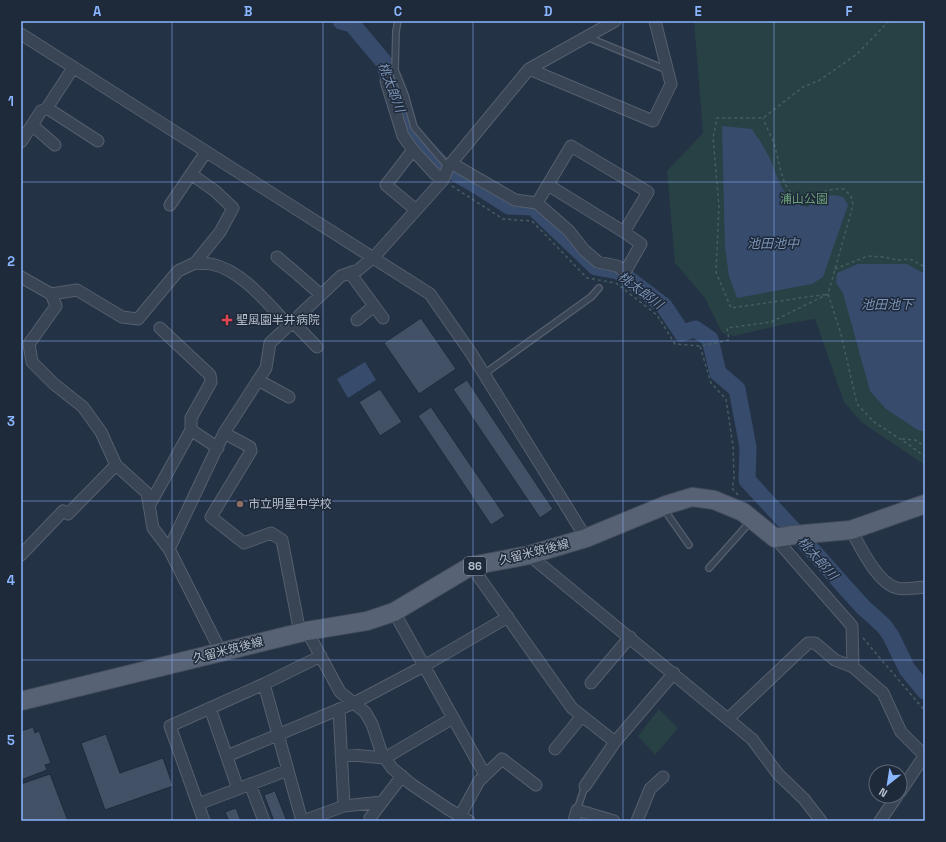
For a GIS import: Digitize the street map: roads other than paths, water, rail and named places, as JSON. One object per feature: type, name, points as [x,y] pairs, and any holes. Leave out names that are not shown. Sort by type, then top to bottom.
[{"type":"main road","name":"久留米筑後線","points":[[21,702],[221,652],[304,632],[367,620],[394,612],[471,566],[529,556],[586,538],[662,506],[692,497],[714,500],[743,512],[775,538]]},
{"type":"main road","points":[[775,538],[851,530],[925,504]]},
{"type":"street","points":[[169,549],[224,434],[266,368],[270,343],[341,276],[358,270],[374,257],[443,180],[449,165],[507,93],[529,69],[616,21]]},
{"type":"street","points":[[529,69],[653,121],[671,84],[655,21]]},
{"type":"street","points":[[21,34],[430,294],[471,353],[586,538]]},
{"type":"street","points":[[21,142],[41,111],[47,108],[73,68]]},
{"type":"street","points":[[386,81],[403,136],[413,150],[435,174],[443,180]]},
{"type":"street","points":[[47,108],[98,141]]},
{"type":"street","points":[[32,125],[55,145]]},
{"type":"street","points":[[537,203],[571,146],[648,192],[624,232]]},
{"type":"street","points":[[413,150],[386,185],[416,210]]},
{"type":"street","points":[[170,205],[206,152]]},
{"type":"street","points":[[449,165],[515,200],[537,203],[569,231],[584,250],[598,262],[617,266],[625,272],[640,244],[624,232],[548,185]]},
{"type":"street","points":[[21,278],[51,294],[77,290],[122,317],[138,319],[178,271],[195,263],[220,232],[233,208],[214,191],[191,174]]},
{"type":"street","points":[[277,257],[321,295]]},
{"type":"street","points":[[195,263],[211,264],[244,280],[318,347]]},
{"type":"street","points":[[350,273],[383,318]]},
{"type":"street","points":[[51,294],[56,306],[28,344],[32,362],[54,384],[82,407],[101,432],[116,465],[147,493],[153,528],[169,549],[221,652]]},
{"type":"street","points":[[357,320],[374,306]]},
{"type":"street","points":[[149,506],[191,430],[191,418],[211,382],[210,375],[160,328]]},
{"type":"street","points":[[258,380],[288,397]]},
{"type":"street","points":[[191,430],[218,448]]},
{"type":"street","points":[[224,434],[250,448],[251,451],[212,517],[244,542],[271,533],[282,540],[304,632],[321,656],[340,692],[365,712],[372,724],[382,754],[392,768],[442,805],[464,819],[479,781],[502,759],[536,785]]},
{"type":"street","points":[[21,555],[63,511],[68,514],[116,465]]},
{"type":"street","points":[[851,530],[870,565],[888,583],[897,588],[925,587]]},
{"type":"street","points":[[775,538],[852,626],[853,667]]},
{"type":"street","points":[[529,556],[752,738],[778,774],[804,799],[822,821]]},
{"type":"street","points":[[471,566],[572,708],[615,742]]},
{"type":"street","points":[[394,612],[485,775]]},
{"type":"street","points":[[226,756],[354,703],[424,666],[508,617]]},
{"type":"street","points":[[591,682],[630,637]]},
{"type":"street","points":[[728,718],[808,642],[815,643],[835,660],[853,667],[883,693],[902,732],[925,756],[908,780]]},
{"type":"street","points":[[204,821],[170,726],[264,684],[321,656]]},
{"type":"street","points":[[585,786],[615,742],[674,673]]},
{"type":"street","points":[[264,684],[303,821],[344,806],[382,802]]},
{"type":"street","points":[[210,708],[238,789]]},
{"type":"street","points":[[339,709],[344,806]]},
{"type":"street","points":[[555,749],[582,716]]},
{"type":"street","points":[[341,754],[385,758],[453,718]]},
{"type":"street","points":[[198,804],[288,770]]},
{"type":"street","points":[[370,821],[370,818],[402,776]]},
{"type":"street","points":[[637,821],[650,789],[663,777]]},
{"type":"street","points":[[250,784],[264,821]]},
{"type":"street","points":[[880,821],[892,804]]},
{"type":"street","points":[[576,816],[614,821]]},
{"type":"lane","points":[[398,21],[396,31],[395,70],[405,95],[414,127],[449,165]]},
{"type":"lane","points":[[587,37],[667,70]]},
{"type":"lane","points":[[484,374],[591,297],[599,288]]},
{"type":"lane","points":[[662,506],[689,546]]},
{"type":"lane","points":[[709,568],[752,520]]},
{"type":"lane","points":[[576,816],[585,786]]},
{"type":"water","name":"池田池中","points":[[722,126],[752,129],[766,152],[781,186],[790,198],[797,203],[807,207],[824,197],[832,195],[843,197],[848,205],[823,277],[812,284],[737,298],[729,276],[725,247]]},
{"type":"water","name":"池田池下","points":[[858,264],[907,264],[925,274],[925,432],[918,430],[886,409],[870,391],[843,293],[836,283],[837,273]]},
{"type":"water","points":[[365,362],[376,380],[348,398],[337,379]]},
{"type":"waterway","name":"桃太郎川","points":[[341,21],[352,24],[383,61],[408,129],[443,166],[509,206],[533,207],[596,267],[618,271],[664,306],[682,333],[695,329],[710,339],[718,373],[737,389],[748,447],[747,480],[863,607],[884,626],[891,636],[907,669],[925,691]]},
{"type":"place","name":"聖風園半井病院","points":[[227,320]]},
{"type":"place","name":"市立明星中学校","points":[[240,504]]},
{"type":"park label","name":"浦山公園","points":[[804,199]]}]
